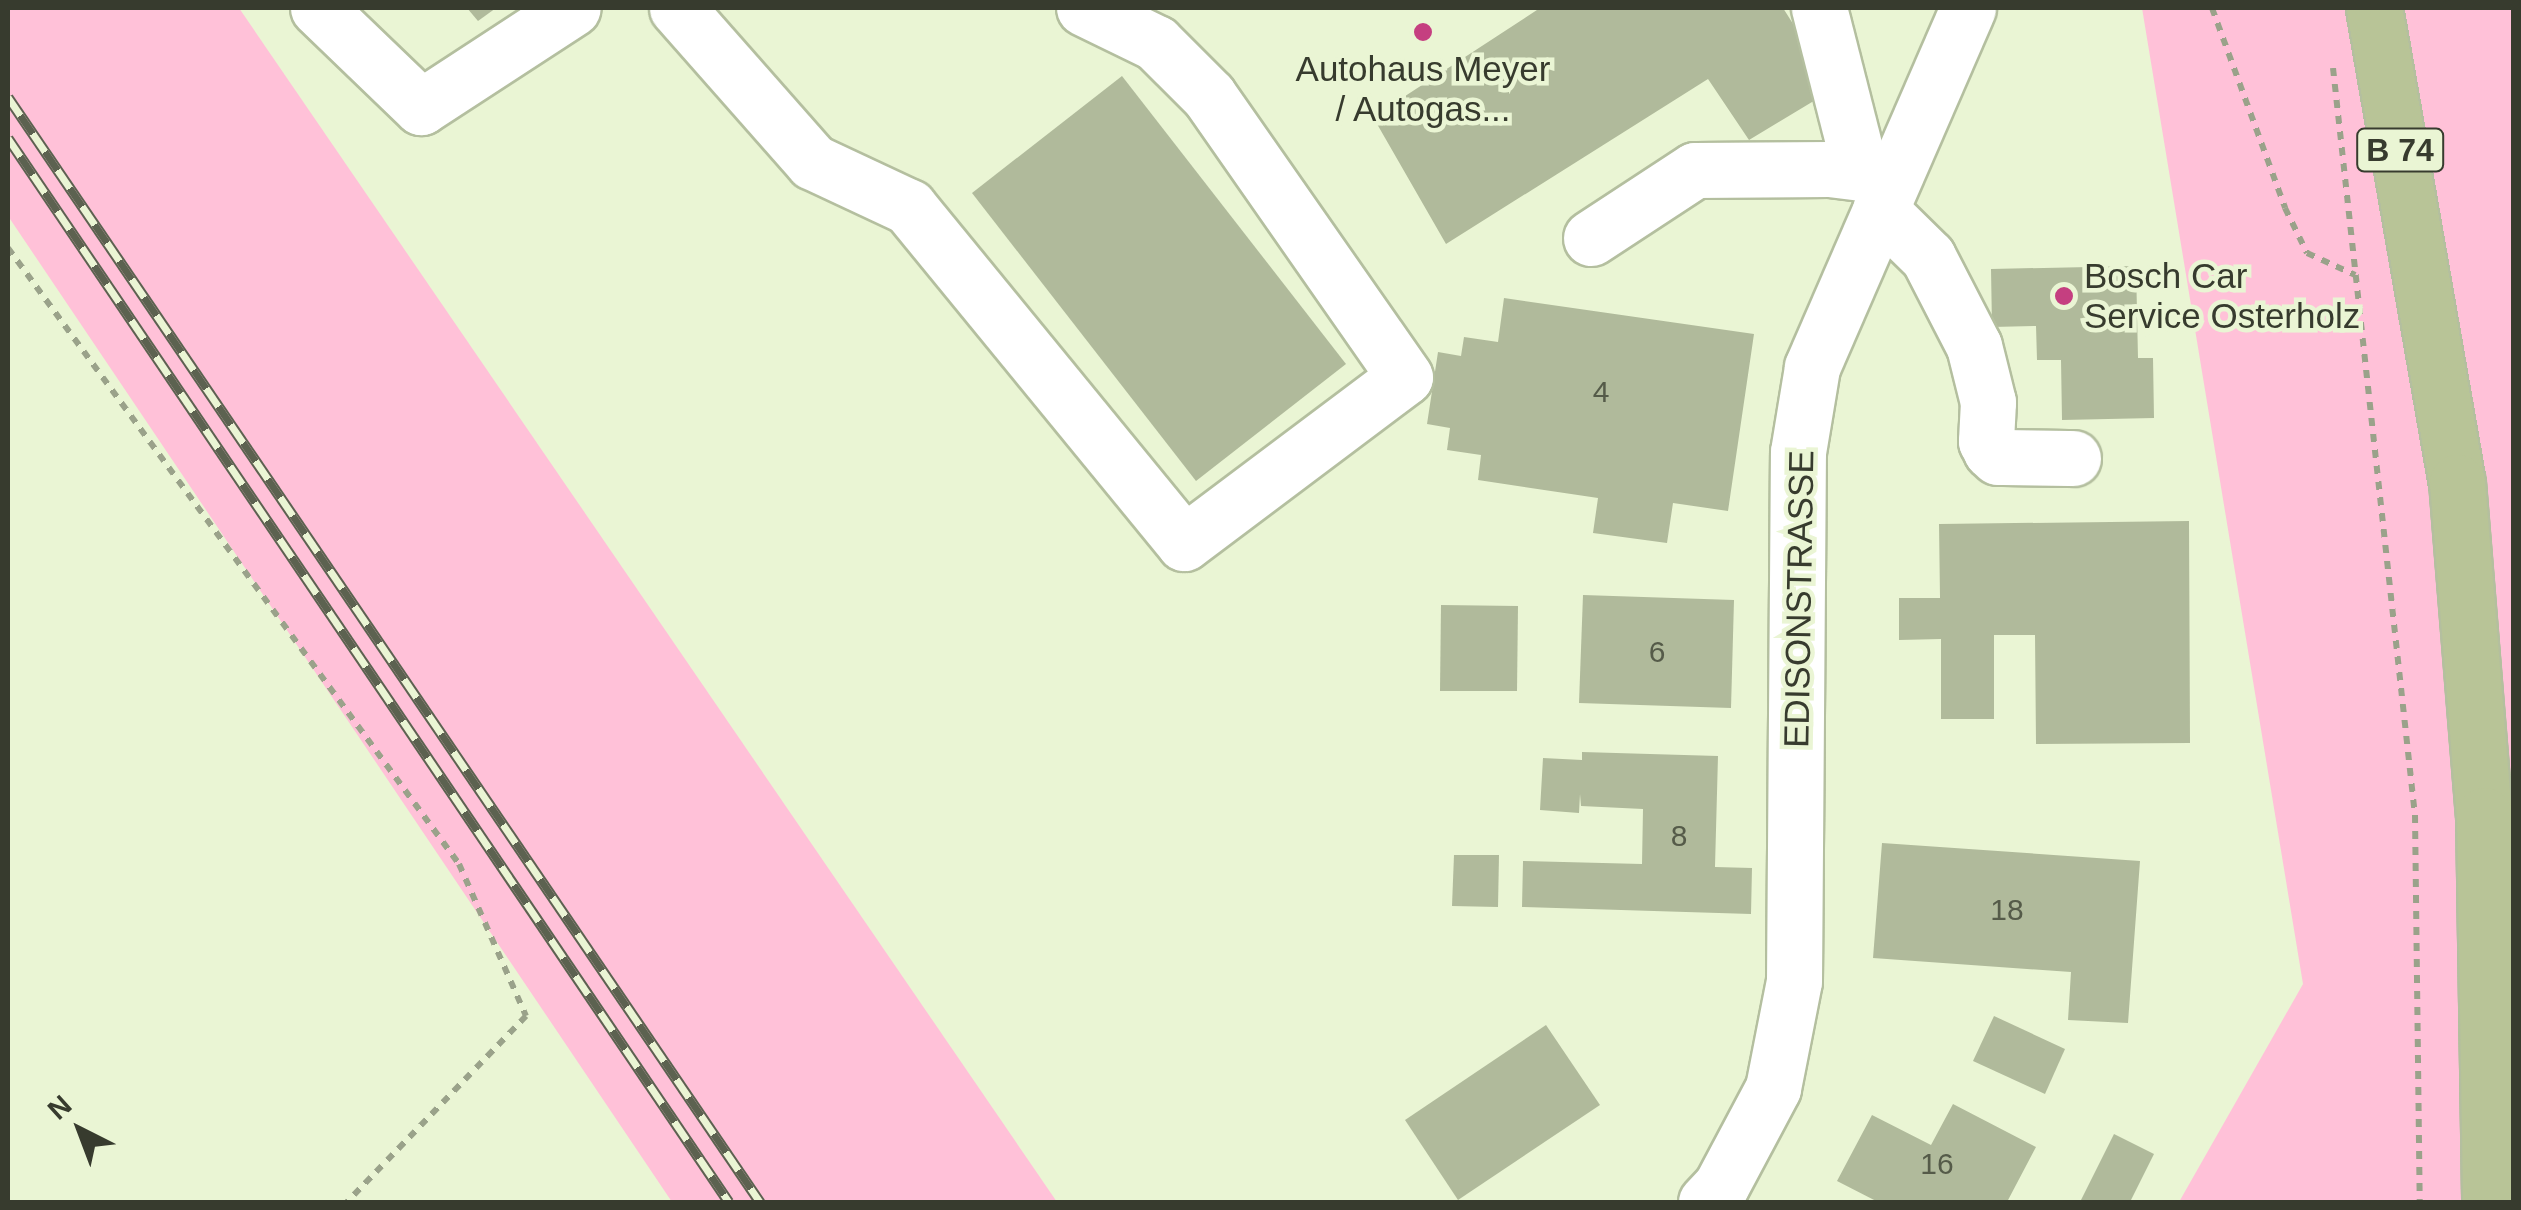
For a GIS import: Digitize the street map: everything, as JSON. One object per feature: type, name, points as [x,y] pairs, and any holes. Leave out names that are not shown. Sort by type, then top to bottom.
[{"type":"main road","name":"B 74","points":[[2374,8],[2456,482],[2484,814],[2490,1202]]},
{"type":"street","points":[[318,8],[421,107],[572,8]]},
{"type":"street","points":[[677,8],[814,162],[909,207],[1184,543],[1405,377],[1209,96],[1156,43],[1084,8]]},
{"type":"street","points":[[1819,8],[1879,187],[1928,257],[1974,346],[1988,402],[1986,441],[1991,452],[1998,458],[2073,458]]},
{"type":"street","name":"EDISONSTRASSE","points":[[1706,1202],[1721,1186],[1774,1088],[1794,981],[1798,452],[1812,367],[1879,187],[1968,8]]},
{"type":"street","points":[[1591,238],[1695,170],[1802,168],[1879,187]]},
{"type":"path","points":[[2212,8],[2285,208],[2307,253],[2354,275]]},
{"type":"path","points":[[2332,55],[2416,814],[2420,1202]]},
{"type":"path","points":[[8,248],[459,864],[526,1016],[347,1202]]},
{"type":"shaded area","points":[[8,8],[239,8],[1057,1202],[672,1202],[8,216]]},
{"type":"shaded area","points":[[2142,8],[2513,8],[2513,1202],[2179,1202],[2303,984]]},
{"type":"building","points":[[467,8],[496,8],[478,21]]},
{"type":"building","points":[[1540,8],[1783,8],[1823,71],[1817,99],[1749,140],[1708,79],[1446,244],[1373,117]]},
{"type":"building","points":[[1122,76],[1346,364],[1196,481],[972,193]]},
{"type":"building","points":[[2136,266],[2138,358],[2153,358],[2154,418],[2062,420],[2061,360],[2037,360],[2036,326],[1992,327],[1991,269]]},
{"type":"building","points":[[1504,298],[1754,334],[1728,511],[1673,503],[1667,543],[1593,533],[1598,498],[1478,480],[1481,455],[1447,450],[1450,428],[1427,424],[1438,352],[1461,356],[1464,337],[1498,342]]},
{"type":"building","points":[[2189,521],[2190,743],[2036,744],[2035,635],[1994,635],[1994,719],[1941,719],[1941,639],[1899,640],[1899,598],[1940,598],[1939,524]]},
{"type":"building","points":[[1583,595],[1734,600],[1731,708],[1579,703]]},
{"type":"building","points":[[1441,605],[1518,606],[1517,691],[1440,691]]},
{"type":"building","points":[[1582,752],[1718,756],[1715,867],[1752,868],[1751,914],[1522,907],[1523,861],[1642,864],[1643,809],[1581,806],[1580,794],[1579,813],[1540,810],[1543,758],[1582,760]]},
{"type":"building","points":[[1882,843],[2140,861],[2128,1023],[2068,1020],[2071,972],[1873,958]]},
{"type":"building","points":[[1454,855],[1499,855],[1498,907],[1452,906]]},
{"type":"building","points":[[1994,1016],[2065,1049],[2045,1094],[1973,1061]]},
{"type":"building","points":[[1546,1025],[1600,1105],[1458,1200],[1405,1120]]},
{"type":"building","points":[[1953,1104],[2036,1147],[2007,1202],[1878,1202],[1837,1181],[1872,1115],[1931,1145]]},
{"type":"building","points":[[2114,1134],[2154,1154],[2130,1202],[2080,1202]]},
{"type":"railway","points":[[8,97],[760,1202]]},
{"type":"railway","points":[[8,138],[729,1202]]},
{"type":"place","name":"Autohaus Meyer / Autogas...","points":[[1423,32]]},
{"type":"place","name":"Bosch Car Service Osterholz","points":[[2064,296]]}]
